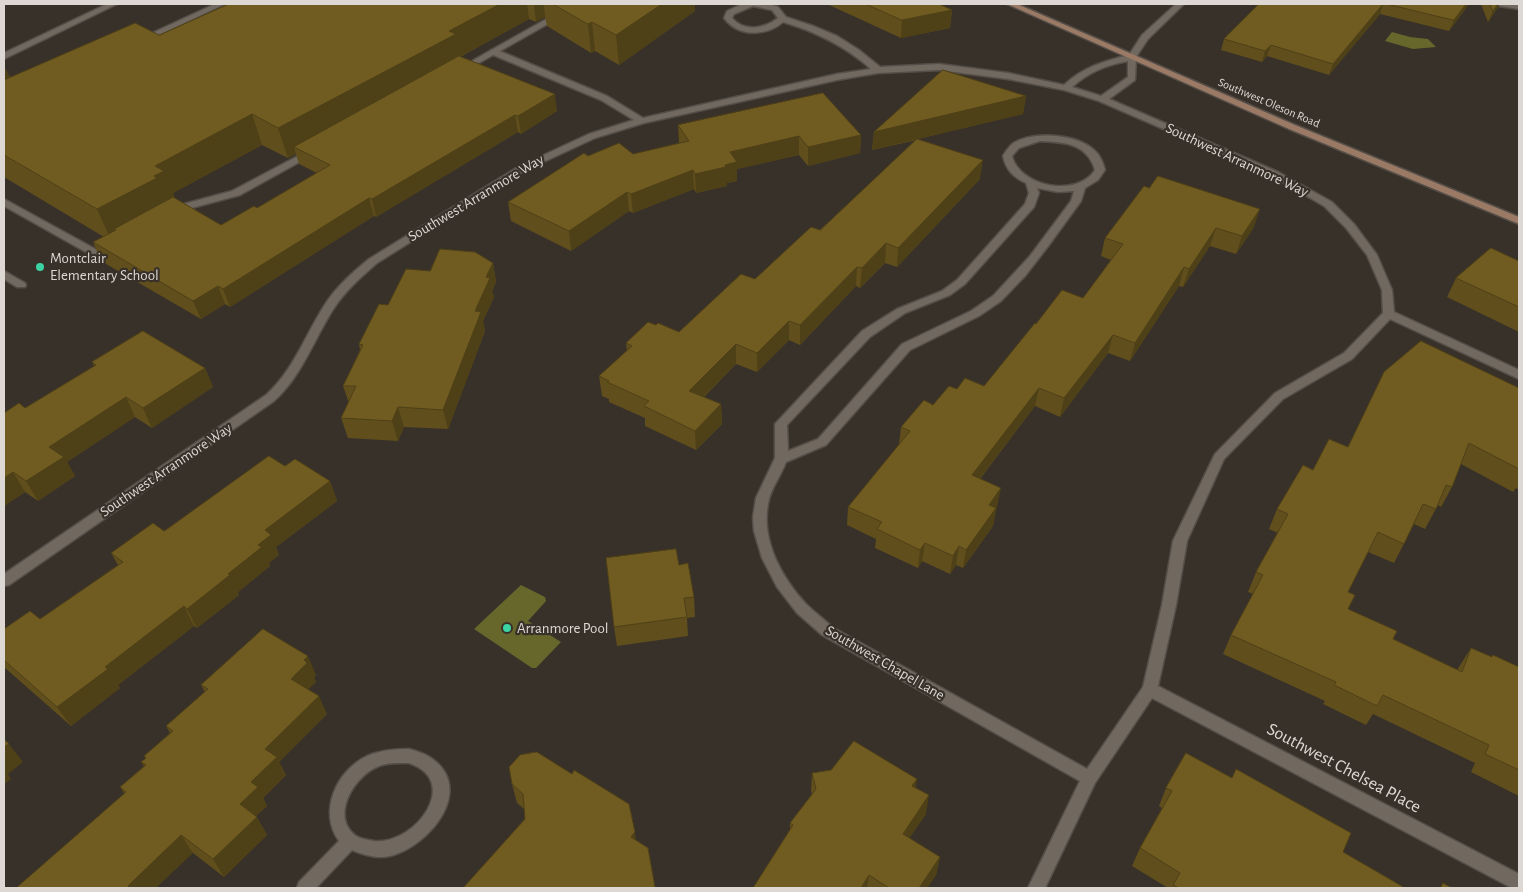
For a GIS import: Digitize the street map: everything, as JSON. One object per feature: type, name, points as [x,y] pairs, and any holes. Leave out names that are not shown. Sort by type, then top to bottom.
[{"type":"main road","name":"Southwest Oleson Road","points":[[1012,4],[1292,127],[1519,221]]},
{"type":"street","points":[[94,4],[109,5]]},
{"type":"street","points":[[128,46],[221,4]]},
{"type":"street","points":[[448,76],[580,4]]},
{"type":"street","points":[[753,4],[778,10],[782,14],[782,19],[776,25],[758,30],[738,27],[731,23],[728,18],[735,9],[753,4]]},
{"type":"street","points":[[1102,99],[1132,78],[1132,57],[1145,37],[1180,4]]},
{"type":"street","points":[[1502,4],[1519,7]]},
{"type":"street","points":[[4,56],[109,5]]},
{"type":"street","points":[[782,19],[809,26],[836,37],[854,49],[878,70]]},
{"type":"street","points":[[494,52],[604,98],[642,121]]},
{"type":"street","points":[[1066,88],[1076,78],[1096,65],[1132,57]]},
{"type":"street","name":"Southwest Arranmore Way","points":[[4,581],[228,428],[280,389],[290,376],[319,324],[340,292],[373,262],[540,158],[592,136],[642,121],[814,82],[878,70],[915,67],[948,68],[1008,76],[1066,88],[1102,99],[1275,174],[1328,204],[1350,226],[1372,256],[1387,290],[1390,314]]},
{"type":"street","points":[[1039,138],[1059,139],[1077,143],[1090,150],[1098,159],[1100,170],[1093,180],[1080,186],[1065,189],[1047,188],[1031,183],[1016,175],[1008,166],[1007,156],[1013,147],[1024,141],[1039,138]]},
{"type":"street","points":[[166,216],[184,207],[236,193],[321,146]]},
{"type":"street","name":"Southwest Chapel Lane","points":[[1031,183],[1034,193],[1030,204],[961,282],[946,292],[901,311],[866,334],[781,424],[781,459],[769,481],[761,504],[760,524],[774,569],[785,587],[800,607],[827,631],[1089,778]]},
{"type":"street","points":[[781,459],[822,442],[906,347],[920,337],[966,320],[987,307],[1015,280],[1076,201],[1080,186]]},
{"type":"street","points":[[4,202],[97,254],[123,240]]},
{"type":"street","points":[[4,274],[21,285]]},
{"type":"street","points":[[1036,888],[1089,778],[1150,689],[1180,541],[1220,457],[1279,396],[1348,356],[1390,314],[1519,375]]},
{"type":"street","name":"Southwest Chelsea Place","points":[[1150,689],[1519,883]]},
{"type":"street","points":[[409,756],[426,763],[437,776],[442,793],[437,812],[428,827],[408,842],[390,848],[366,848],[350,841],[339,829],[335,810],[340,792],[353,775],[370,763],[387,757],[409,756]]},
{"type":"street","points":[[305,888],[350,841]]},
{"type":"shaded area","points":[[1392,32],[1428,39],[1436,47],[1413,49],[1385,41]]},
{"type":"shaded area","name":"Arranmore Pool","points":[[521,585],[545,597],[546,601],[528,621],[561,642],[536,668],[532,668],[474,629]]},
{"type":"building","points":[[229,4],[500,4],[449,31],[456,34],[278,128],[252,114],[155,166],[164,171],[154,176],[157,178],[97,209],[4,155],[4,80],[135,23],[159,35]]},
{"type":"building","points":[[553,4],[662,4],[616,35],[592,22],[588,24]]},
{"type":"building","points":[[866,4],[939,4],[952,10],[902,20]]},
{"type":"building","points":[[1259,4],[1383,4],[1333,64],[1271,45],[1265,51],[1224,39]]},
{"type":"building","points":[[1387,4],[1466,4],[1454,20]]},
{"type":"building","points":[[1490,4],[1498,4],[1493,11]]},
{"type":"building","points":[[459,56],[555,94],[518,116],[515,115],[372,199],[369,198],[223,289],[218,286],[193,301],[93,242],[173,197],[221,225],[254,206],[257,208],[330,165],[294,147]]},
{"type":"building","points":[[943,70],[1026,96],[874,132]]},
{"type":"building","points":[[823,93],[861,135],[808,147],[799,136],[730,152],[737,162],[725,165],[726,167],[695,174],[693,170],[631,194],[627,192],[569,231],[508,202],[584,153],[588,156],[619,143],[633,154],[689,141],[678,125]]},
{"type":"building","points":[[917,139],[983,160],[898,248],[886,243],[862,268],[857,267],[800,325],[789,321],[757,353],[736,344],[689,391],[721,404],[695,431],[644,406],[649,401],[607,382],[609,381],[599,376],[632,346],[626,343],[648,322],[656,325],[658,323],[679,332],[741,274],[755,279],[811,227],[820,230]]},
{"type":"building","points":[[1158,176],[1260,209],[1242,236],[1216,228],[1189,269],[1184,267],[1135,343],[1113,335],[1064,398],[1039,388],[972,475],[1001,488],[989,505],[996,508],[966,550],[959,546],[953,556],[925,543],[920,550],[877,529],[882,522],[848,507],[910,431],[901,427],[924,400],[933,405],[949,386],[957,389],[965,378],[984,386],[1062,290],[1083,298],[1123,244],[1105,238],[1144,186],[1149,188]]},
{"type":"building","points":[[1491,248],[1519,261],[1519,307],[1456,278]]},
{"type":"building","points":[[440,249],[475,252],[493,263],[486,277],[490,278],[475,311],[481,312],[443,410],[398,407],[392,421],[341,418],[356,386],[343,386],[363,345],[359,344],[379,304],[388,305],[406,269],[430,271]]},
{"type":"building","points":[[143,331],[205,368],[143,408],[126,397],[49,447],[64,457],[26,481],[13,472],[4,478],[4,413],[19,403],[25,408],[96,365],[92,362]]},
{"type":"building","points":[[1421,341],[1519,388],[1519,469],[1469,443],[1452,487],[1446,485],[1436,509],[1423,504],[1404,544],[1378,532],[1348,592],[1355,595],[1348,609],[1397,631],[1393,639],[1462,672],[1471,648],[1492,657],[1493,655],[1519,667],[1519,770],[1485,754],[1489,745],[1383,695],[1377,706],[1334,685],[1336,682],[1231,635],[1263,575],[1256,572],[1288,514],[1277,509],[1303,465],[1313,470],[1329,439],[1348,447],[1384,372]]},
{"type":"building","points":[[269,456],[285,466],[295,459],[330,481],[265,530],[271,535],[258,545],[262,547],[187,609],[184,606],[105,667],[108,669],[57,707],[4,660],[4,629],[30,611],[40,619],[123,562],[111,553],[153,523],[164,531]]},
{"type":"building","points":[[676,549],[679,565],[688,563],[694,597],[684,598],[687,617],[614,627],[606,558]]},
{"type":"building","points":[[263,629],[308,656],[304,660],[307,663],[291,679],[319,696],[265,749],[277,757],[251,782],[258,787],[240,804],[257,817],[213,859],[181,835],[128,886],[131,888],[16,888],[126,792],[120,787],[146,765],[141,762],[146,758],[144,756],[173,731],[166,726],[208,689],[201,685]]},
{"type":"building","points":[[4,739],[9,744],[4,747]]},
{"type":"building","points":[[854,741],[917,779],[912,786],[929,795],[903,834],[940,857],[919,888],[889,888],[869,875],[861,888],[753,888],[793,825],[790,823],[816,789],[812,773],[831,770]]},
{"type":"building","points":[[537,752],[572,774],[574,770],[629,804],[635,832],[631,837],[648,848],[654,888],[463,888],[525,819],[523,794],[512,784],[509,767],[520,755]]},
{"type":"building","points":[[1186,753],[1232,778],[1236,769],[1351,833],[1343,852],[1405,888],[1179,888],[1173,885],[1180,873],[1140,848],[1172,791],[1166,788]]},
{"type":"building","points":[[1443,883],[1452,888],[1441,888]]},
{"type":"place","name":"Montclair Elementary School","points":[[40,267]]},
{"type":"place","name":"Arranmore Pool","points":[[507,628]]}]
